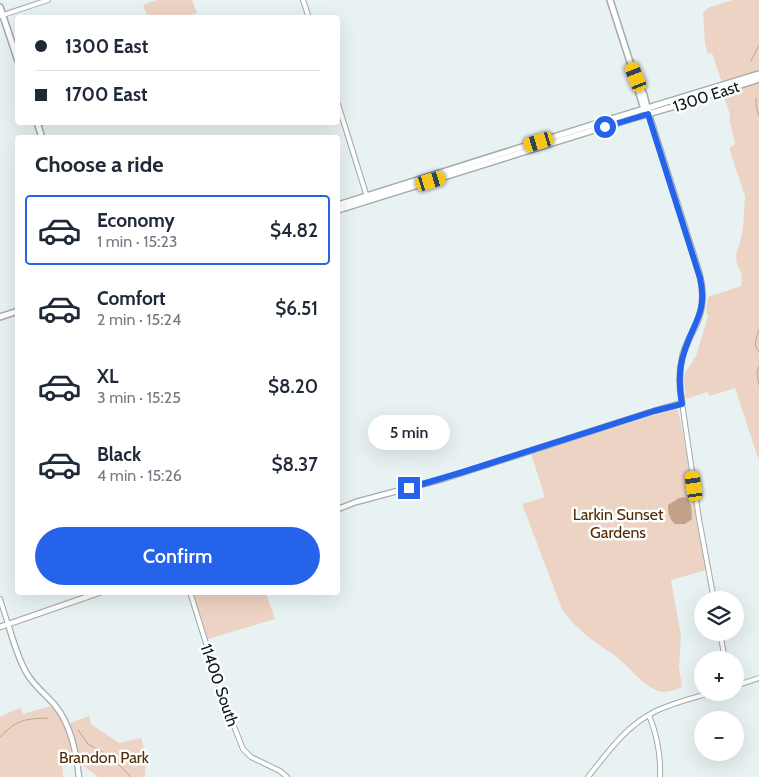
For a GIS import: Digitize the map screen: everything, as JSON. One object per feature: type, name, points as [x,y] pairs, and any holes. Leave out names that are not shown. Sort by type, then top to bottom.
[{"type":"main road","points":[[340,508],[356,502],[446,478],[654,411],[682,404],[681,362],[686,344],[698,319],[703,298],[702,283],[638,80],[610,0]]},
{"type":"main road","points":[[0,8],[15,53]]},
{"type":"main road","name":"1300 East","points":[[340,205],[466,170],[759,74]]},
{"type":"main road","name":"1300 East","points":[[340,209],[488,158],[759,79]]},
{"type":"main road","points":[[466,170],[467,167],[488,158]]},
{"type":"main road","points":[[0,317],[15,312]]},
{"type":"main road","points":[[0,627],[92,595]]},
{"type":"main road","points":[[8,624],[26,673],[35,686],[56,707],[66,722],[79,777]]},
{"type":"street","points":[[1,15],[48,0]]},
{"type":"street","points":[[303,0],[308,15]]},
{"type":"street","points":[[340,110],[368,198]]},
{"type":"street","points":[[682,404],[699,519],[712,591]]},
{"type":"street","name":"11400 South","points":[[191,595],[224,701],[241,745],[248,755],[288,777]]},
{"type":"street","points":[[0,599],[8,624]]},
{"type":"street","points":[[744,683],[759,678]]},
{"type":"street","points":[[588,777],[630,728],[649,715],[694,698]]},
{"type":"street","points":[[649,715],[659,750],[660,777]]},
{"type":"green space","points":[[157,0],[192,0],[197,13],[190,15],[147,15],[143,5]]},
{"type":"green space","points":[[733,0],[759,0],[759,71],[722,83],[712,53],[708,54],[705,44],[703,12],[710,7]]},
{"type":"green space","points":[[759,83],[759,461],[735,388],[710,396],[707,392],[686,399],[684,380],[685,373],[696,356],[708,316],[706,313],[708,297],[741,286],[742,275],[737,264],[736,255],[743,229],[745,196],[729,148],[735,144],[730,115],[723,93]]},
{"type":"green space","name":"Larkin Sunset Gardens","points":[[674,409],[678,410],[683,433],[706,570],[671,580],[681,636],[679,667],[682,687],[663,692],[645,684],[617,657],[583,633],[565,614],[522,504],[545,497],[531,454]]},
{"type":"green space","points":[[194,595],[267,595],[275,619],[208,639]]},
{"type":"green space","points":[[51,706],[61,719],[67,732],[73,759],[62,764],[63,777],[0,777],[0,717],[21,708],[23,714]]},
{"type":"green space","name":"Brandon Park","points":[[89,716],[91,724],[119,743],[141,738],[146,755],[145,777],[98,777],[81,764],[70,723]]},
{"type":"shaded area","points":[[684,497],[690,503],[692,519],[685,524],[675,524],[669,516],[668,505]]},
{"type":"waterway","points":[[751,61],[759,45]]},
{"type":"waterway","points":[[756,98],[759,116]]},
{"type":"waterway","points":[[759,329],[755,344],[759,352]]},
{"type":"waterway","points":[[759,366],[757,373],[759,385]]},
{"type":"waterway","points":[[0,737],[11,727],[22,721],[48,718]]},
{"type":"waterway","points":[[78,730],[88,744],[110,756],[131,777]]},
{"type":"route","points":[[409,488],[654,411],[682,404],[680,390],[681,362],[686,344],[702,307],[703,290],[700,278],[648,114],[605,127]]}]
